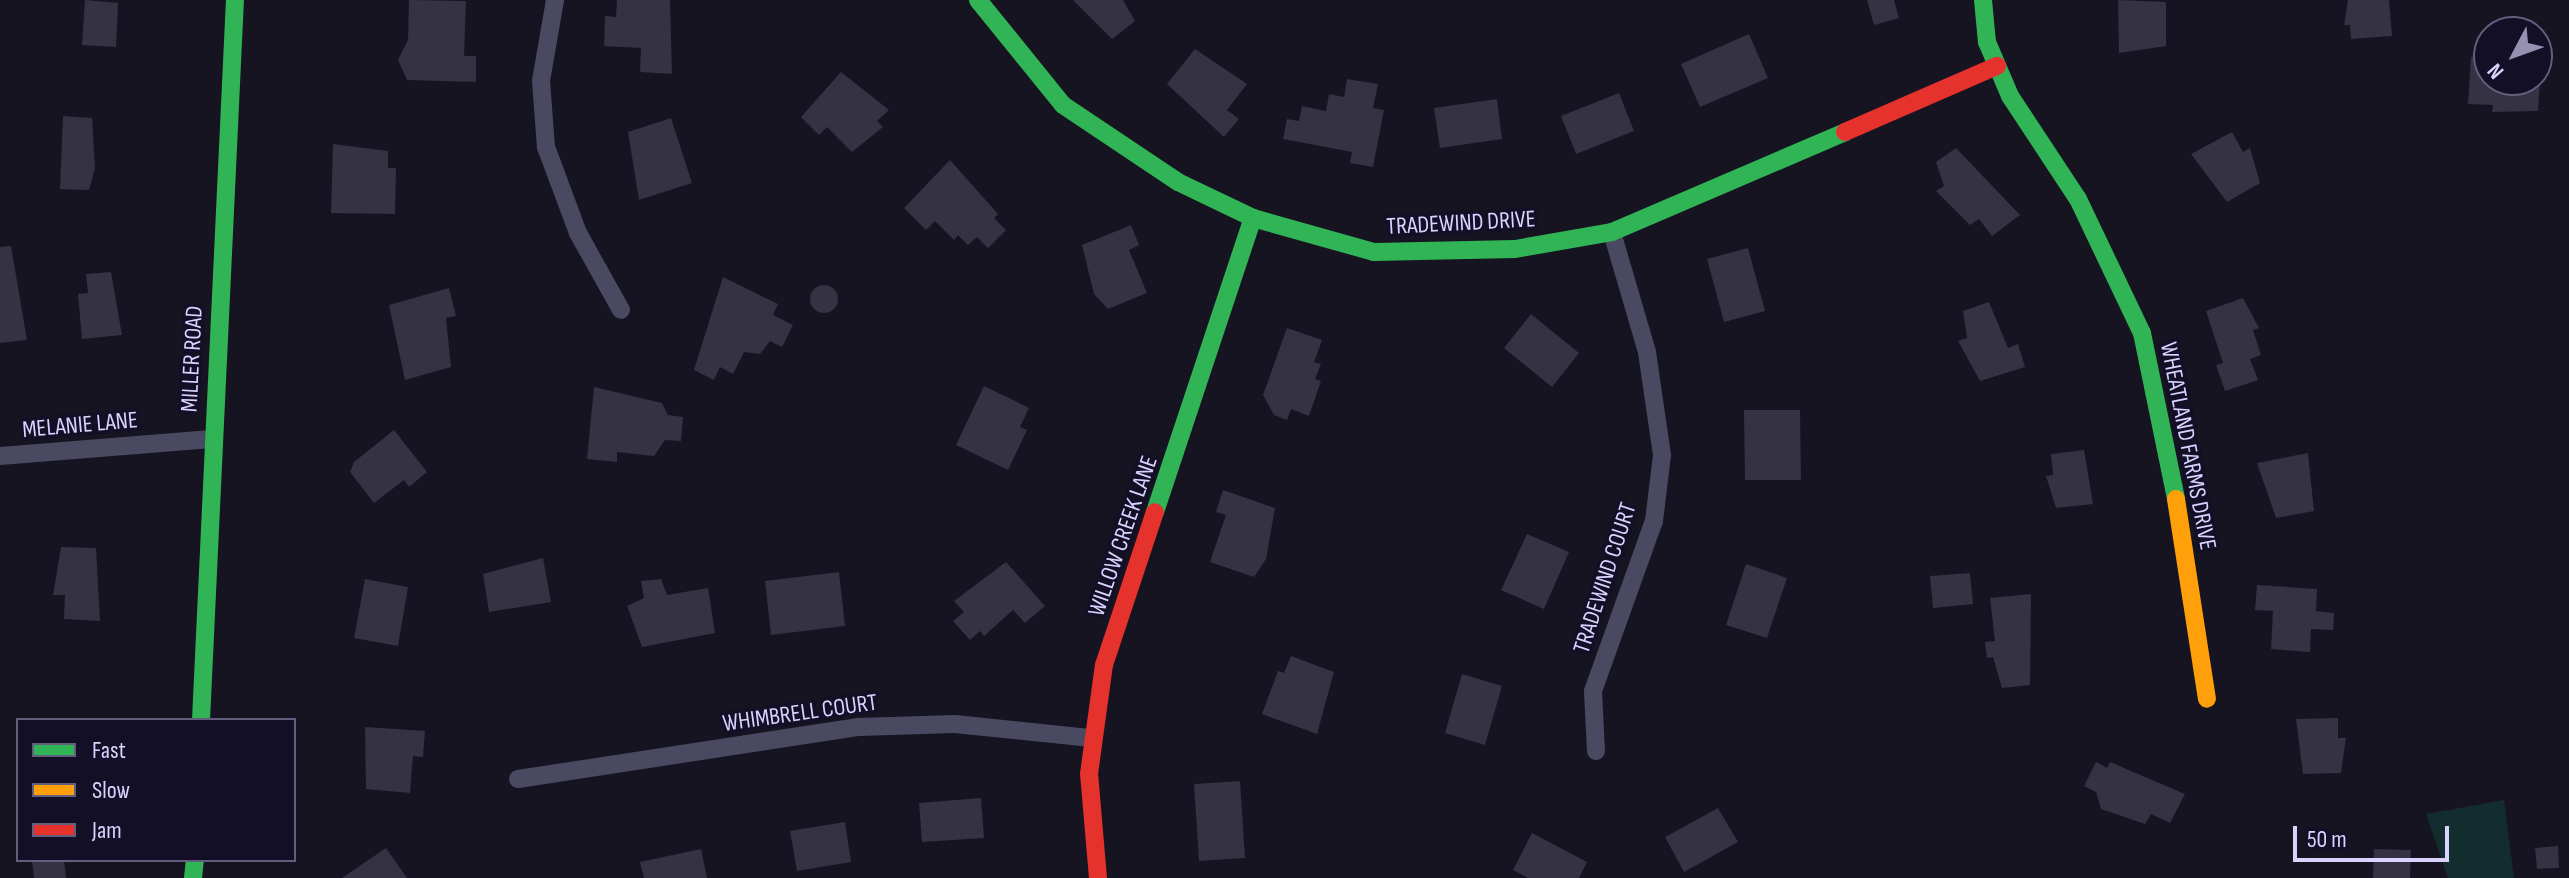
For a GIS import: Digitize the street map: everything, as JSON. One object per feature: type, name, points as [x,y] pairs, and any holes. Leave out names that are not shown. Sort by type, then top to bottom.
[{"type":"street","name":"MILLER ROAD","points":[[201,718],[211,439],[235,0]]},
{"type":"street","points":[[555,0],[541,81],[546,147],[578,233],[621,310]]},
{"type":"street","name":"TRADEWIND DRIVE","points":[[978,0],[1063,105],[1178,182],[1253,218],[1374,252],[1515,249],[1612,232],[1997,66]]},
{"type":"street","name":"WHEATLAND FARMS DRIVE","points":[[1983,0],[1987,42],[2010,96],[2078,199],[2142,333],[2164,421],[2207,699]]},
{"type":"street","name":"WILLOW CREEK LANE","points":[[1098,878],[1091,738],[1104,665],[1253,218]]},
{"type":"street","name":"TRADEWIND COURT","points":[[1596,751],[1593,691],[1654,521],[1662,455],[1650,367],[1612,232]]},
{"type":"street","name":"MELANIE LANE","points":[[0,456],[211,439]]},
{"type":"street","name":"WHIMBRELL COURT","points":[[518,779],[859,727],[955,724],[1091,738]]},
{"type":"green space","points":[[2504,800],[2514,878],[2448,878],[2426,814]]},
{"type":"building","points":[[85,0],[118,3],[116,47],[82,45]]},
{"type":"building","points":[[409,0],[466,1],[464,56],[476,56],[476,82],[407,80],[398,60],[408,40]]},
{"type":"building","points":[[617,0],[670,0],[672,74],[640,72],[641,48],[604,46],[605,16],[616,17]]},
{"type":"building","points":[[1073,0],[1123,0],[1135,21],[1112,39]]},
{"type":"building","points":[[1867,0],[1894,0],[1899,18],[1874,25]]},
{"type":"building","points":[[2118,0],[2166,2],[2166,46],[2119,53]]},
{"type":"building","points":[[2348,0],[2389,0],[2392,36],[2351,39],[2350,25],[2344,25]]},
{"type":"building","points":[[1749,34],[1768,78],[1700,107],[1681,64]]},
{"type":"building","points":[[1195,49],[1247,84],[1227,110],[1239,119],[1224,137],[1167,84]]},
{"type":"building","points":[[2471,57],[2473,96],[2539,96],[2538,111],[2492,112],[2493,105],[2468,104]]},
{"type":"building","points":[[841,72],[889,110],[877,121],[883,127],[852,152],[827,127],[819,135],[801,117]]},
{"type":"building","points":[[1347,79],[1378,84],[1373,108],[1384,110],[1373,167],[1350,163],[1352,152],[1283,139],[1287,119],[1299,121],[1302,106],[1326,111],[1329,94],[1344,97]]},
{"type":"building","points":[[1619,93],[1634,131],[1576,154],[1561,116]]},
{"type":"building","points":[[1497,99],[1502,139],[1440,148],[1434,108]]},
{"type":"building","points":[[63,116],[92,118],[95,168],[89,190],[60,189]]},
{"type":"building","points":[[671,118],[692,183],[639,200],[628,132]]},
{"type":"building","points":[[2232,132],[2243,152],[2250,148],[2260,183],[2227,202],[2191,154]]},
{"type":"building","points":[[333,144],[388,151],[388,168],[396,168],[395,214],[331,213]]},
{"type":"building","points":[[1956,148],[2020,215],[1992,236],[1979,219],[1970,225],[1936,191],[1944,186],[1936,162]]},
{"type":"building","points":[[950,160],[998,214],[994,218],[1006,230],[988,248],[977,237],[968,245],[958,235],[954,240],[935,221],[926,230],[904,208]]},
{"type":"building","points":[[1131,225],[1139,245],[1129,250],[1147,293],[1108,309],[1094,294],[1082,245]]},
{"type":"building","points":[[11,246],[27,340],[0,343],[0,247]]},
{"type":"building","points":[[1748,248],[1765,311],[1724,322],[1707,259]]},
{"type":"building","points":[[111,272],[122,335],[82,339],[78,294],[88,293],[86,274]]},
{"type":"building","points":[[723,277],[778,304],[773,315],[793,325],[782,347],[770,341],[760,354],[744,352],[733,374],[720,367],[714,380],[694,370]]},
{"type":"building","points":[[824,285],[834,289],[838,299],[834,309],[824,313],[814,309],[810,299],[814,289]]},
{"type":"building","points":[[449,288],[456,316],[446,318],[451,367],[405,380],[389,305]]},
{"type":"building","points":[[2243,298],[2259,328],[2253,330],[2261,355],[2250,359],[2258,380],[2225,391],[2216,365],[2223,363],[2206,311]]},
{"type":"building","points":[[1989,302],[2008,348],[2018,344],[2025,367],[1980,381],[1958,341],[1967,338],[1963,311]]},
{"type":"building","points":[[1531,314],[1579,353],[1552,387],[1504,348]]},
{"type":"building","points":[[1287,328],[1322,340],[1314,362],[1321,364],[1315,379],[1321,381],[1309,416],[1291,409],[1287,420],[1274,415],[1263,395]]},
{"type":"building","points":[[984,386],[1029,408],[1020,427],[1027,430],[1008,470],[956,445]]},
{"type":"building","points":[[594,387],[662,403],[668,415],[683,417],[681,441],[665,440],[654,456],[617,452],[617,462],[587,459]]},
{"type":"building","points":[[1744,410],[1800,410],[1801,480],[1745,480]]},
{"type":"building","points":[[394,430],[427,472],[409,487],[404,480],[374,503],[350,472],[354,462]]},
{"type":"building","points":[[2084,450],[2093,504],[2056,508],[2046,476],[2053,475],[2051,454]]},
{"type":"building","points":[[2308,453],[2314,511],[2276,518],[2257,463]]},
{"type":"building","points":[[1223,490],[1275,508],[1266,559],[1254,577],[1210,562],[1226,515],[1216,512]]},
{"type":"building","points":[[1527,534],[1569,552],[1544,609],[1501,590]]},
{"type":"building","points":[[61,547],[96,548],[100,621],[64,619],[65,595],[53,595]]},
{"type":"building","points":[[543,558],[551,602],[489,612],[483,574]]},
{"type":"building","points":[[1006,562],[1045,606],[1025,623],[1013,610],[984,636],[980,631],[970,640],[953,621],[964,612],[954,601]]},
{"type":"building","points":[[1746,564],[1787,578],[1767,638],[1726,625]]},
{"type":"building","points":[[839,572],[845,626],[771,635],[765,581]]},
{"type":"building","points":[[1970,573],[1973,604],[1933,608],[1930,576]]},
{"type":"building","points":[[365,579],[408,587],[398,646],[354,638]]},
{"type":"building","points":[[661,579],[667,595],[708,588],[715,633],[642,647],[627,606],[644,598],[641,581]]},
{"type":"building","points":[[2257,585],[2317,589],[2316,611],[2334,613],[2333,630],[2311,629],[2310,652],[2271,649],[2273,611],[2255,610]]},
{"type":"building","points":[[2031,594],[2030,685],[2002,688],[1993,657],[1987,658],[1985,642],[1995,641],[1990,598]]},
{"type":"building","points":[[1291,656],[1334,672],[1317,734],[1262,714],[1278,671],[1284,673]]},
{"type":"building","points":[[1462,674],[1502,686],[1485,745],[1445,733]]},
{"type":"building","points":[[2338,718],[2338,738],[2346,738],[2341,773],[2303,774],[2296,719]]},
{"type":"building","points":[[365,727],[425,731],[423,757],[413,756],[410,793],[366,789]]},
{"type":"building","points":[[2096,762],[2107,768],[2110,762],[2185,794],[2170,823],[2151,814],[2145,824],[2101,809],[2096,792],[2084,786]]},
{"type":"building","points":[[1240,781],[1245,858],[1199,861],[1194,784]]},
{"type":"building","points":[[981,798],[984,838],[922,842],[919,803]]},
{"type":"building","points":[[1718,808],[1738,842],[1684,872],[1665,837]]},
{"type":"building","points":[[845,822],[851,862],[797,871],[790,831]]},
{"type":"building","points":[[1532,833],[1587,862],[1579,878],[1528,878],[1513,870]]},
{"type":"building","points":[[2558,846],[2559,868],[2537,869],[2535,848]]},
{"type":"building","points":[[386,848],[407,878],[342,878]]},
{"type":"building","points":[[701,849],[707,878],[644,878],[640,862]]},
{"type":"building","points":[[2374,849],[2411,850],[2410,878],[2373,878]]},
{"type":"building","points":[[32,862],[64,862],[66,878],[34,878]]},
{"type":"traffic: fast","points":[[201,718],[235,0]]},
{"type":"traffic: fast","points":[[978,0],[1063,105],[1178,182],[1253,218],[1374,252],[1515,249],[1612,232],[1845,132]]},
{"type":"traffic: fast","points":[[1983,0],[1987,42],[2010,96],[2078,199],[2142,333],[2176,499]]},
{"type":"traffic: fast","points":[[1155,512],[1253,218]]},
{"type":"traffic: fast","points":[[193,878],[195,862]]},
{"type":"traffic: slow","points":[[2176,499],[2207,699]]},
{"type":"traffic: jam","points":[[1845,132],[1997,66]]},
{"type":"traffic: jam","points":[[1098,878],[1089,774],[1104,665],[1155,512]]}]
